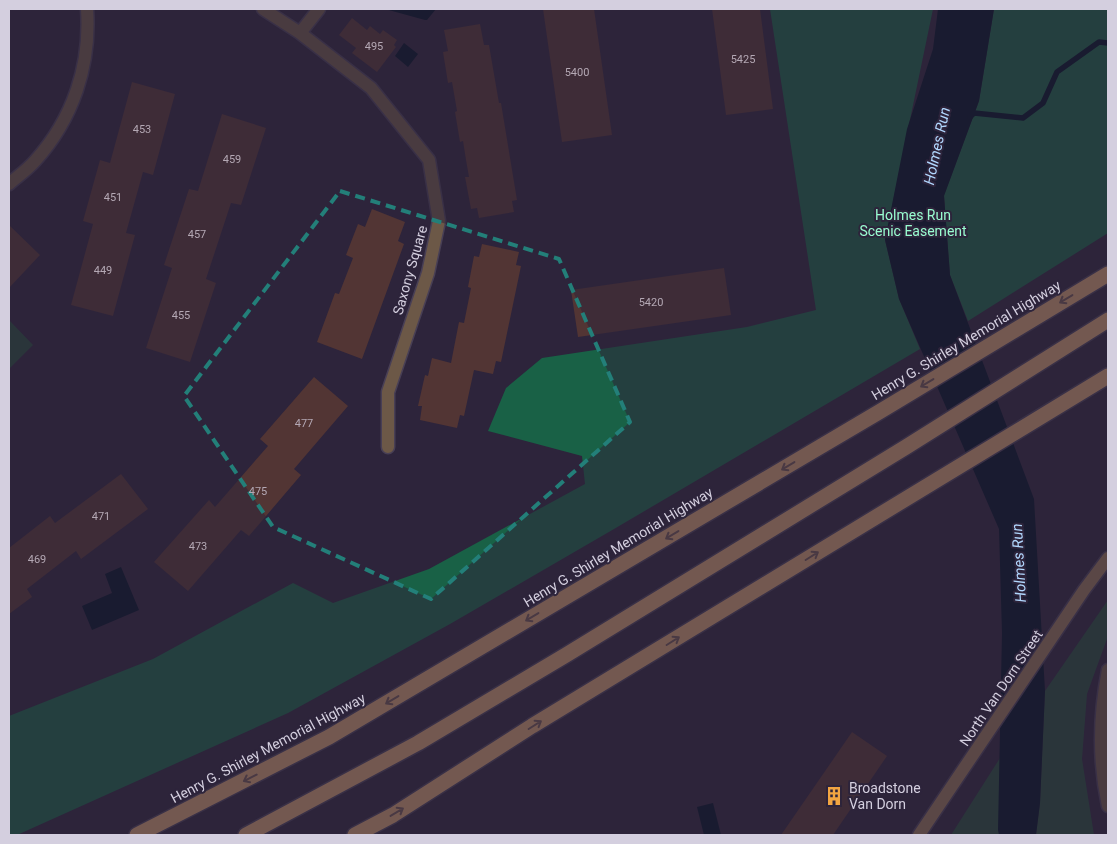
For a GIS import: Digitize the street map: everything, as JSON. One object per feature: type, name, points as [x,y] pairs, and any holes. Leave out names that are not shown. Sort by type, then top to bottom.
[{"type":"highway","name":"Henry G. Shirley Memorial Highway","points":[[137,835],[329,738],[1108,274]]},
{"type":"highway","points":[[246,835],[418,743],[566,655],[906,447],[1108,320]]},
{"type":"highway","points":[[354,835],[394,815],[532,726],[1108,376]]},
{"type":"main road","name":"North Van Dorn Street","points":[[919,835],[1048,643],[1108,558]]},
{"type":"street","points":[[9,184],[34,162],[58,132],[75,96],[85,66],[88,41],[87,9]]},
{"type":"street","name":"Saxony Square","points":[[263,9],[300,33],[371,88],[429,160],[439,221],[428,273],[388,392],[388,447]]},
{"type":"street","points":[[300,33],[319,9]]},
{"type":"street","points":[[1108,670],[1102,702],[1100,733],[1108,806]]},
{"type":"highlighted area","points":[[340,191],[559,259],[630,422],[431,599],[273,527],[184,396]]},
{"type":"green space","points":[[770,9],[933,9],[885,240],[899,299],[920,349],[450,624],[288,713],[17,835],[9,835],[9,716],[153,659],[293,583],[333,603],[429,569],[585,484],[582,456],[488,431],[506,388],[542,358],[747,327],[816,310]]},
{"type":"green space","points":[[994,9],[1108,9],[1108,233],[968,321],[950,275],[944,195],[979,101]]},
{"type":"green space","points":[[9,320],[33,345],[9,369]]},
{"type":"green space","points":[[1108,600],[1108,636],[1087,694],[1082,759],[1094,835],[1036,835],[1040,803],[1045,691]]},
{"type":"green space","points":[[1000,758],[999,835],[951,835]]},
{"type":"water","points":[[385,9],[436,9],[425,20]]},
{"type":"water","name":"Holmes Run","points":[[938,9],[994,9],[979,101],[944,196],[950,275],[1034,499],[1045,691],[1040,803],[1036,835],[999,835],[998,830],[1002,633],[999,529],[899,299],[885,240],[907,129],[933,49]]},
{"type":"water","points":[[404,43],[418,54],[408,67],[395,56]]},
{"type":"water","points":[[121,567],[139,610],[92,630],[82,606],[112,593],[105,574]]},
{"type":"water","points":[[713,803],[721,835],[704,835],[697,807]]},
{"type":"building","points":[[543,9],[594,9],[612,135],[562,142]]},
{"type":"building","points":[[712,9],[760,9],[773,109],[726,115]]},
{"type":"building","points":[[352,18],[367,30],[370,26],[380,34],[383,30],[397,40],[394,45],[396,47],[377,72],[352,53],[356,48],[339,35]]},
{"type":"building","points":[[480,24],[484,45],[489,45],[517,200],[512,201],[514,212],[479,218],[477,208],[471,209],[465,177],[469,177],[463,141],[460,142],[452,82],[448,83],[443,52],[448,51],[444,30]]},
{"type":"building","points":[[132,82],[175,94],[153,175],[143,172],[126,233],[135,235],[113,316],[71,305],[93,224],[83,221],[100,160],[110,163]]},
{"type":"building","points":[[222,114],[266,128],[241,205],[231,203],[206,279],[216,283],[190,362],[146,348],[172,268],[164,265],[189,189],[198,191]]},
{"type":"building","points":[[372,209],[405,222],[398,241],[404,244],[362,359],[317,342],[335,293],[339,294],[353,258],[346,255],[358,224],[365,227]]},
{"type":"building","points":[[9,225],[40,255],[9,288]]},
{"type":"building","points":[[482,244],[519,252],[516,265],[521,266],[501,362],[496,361],[493,374],[474,370],[464,416],[460,415],[457,428],[420,420],[422,406],[418,406],[425,375],[428,376],[432,358],[451,363],[459,322],[464,323],[471,288],[468,287],[474,256],[479,257]]},
{"type":"building","points":[[724,268],[731,315],[578,337],[571,290]]},
{"type":"building","points":[[314,377],[348,406],[294,469],[301,475],[249,536],[241,530],[188,591],[154,562],[209,500],[215,507],[268,446],[260,439]]},
{"type":"building","points":[[121,474],[148,509],[81,559],[76,551],[27,589],[32,597],[9,614],[9,548],[50,516],[55,523]]},
{"type":"building","name":"Broadstone Van Dorn","points":[[852,732],[887,756],[833,835],[781,835]]},
{"type":"waterway","points":[[970,117],[974,113],[1023,118],[1043,103],[1057,72],[1099,42],[1108,43]]},
{"type":"place","name":"Broadstone Van Dorn","points":[[834,796]]},
{"type":"park label","name":"Holmes Run Scenic Easement","points":[[913,224]]}]
